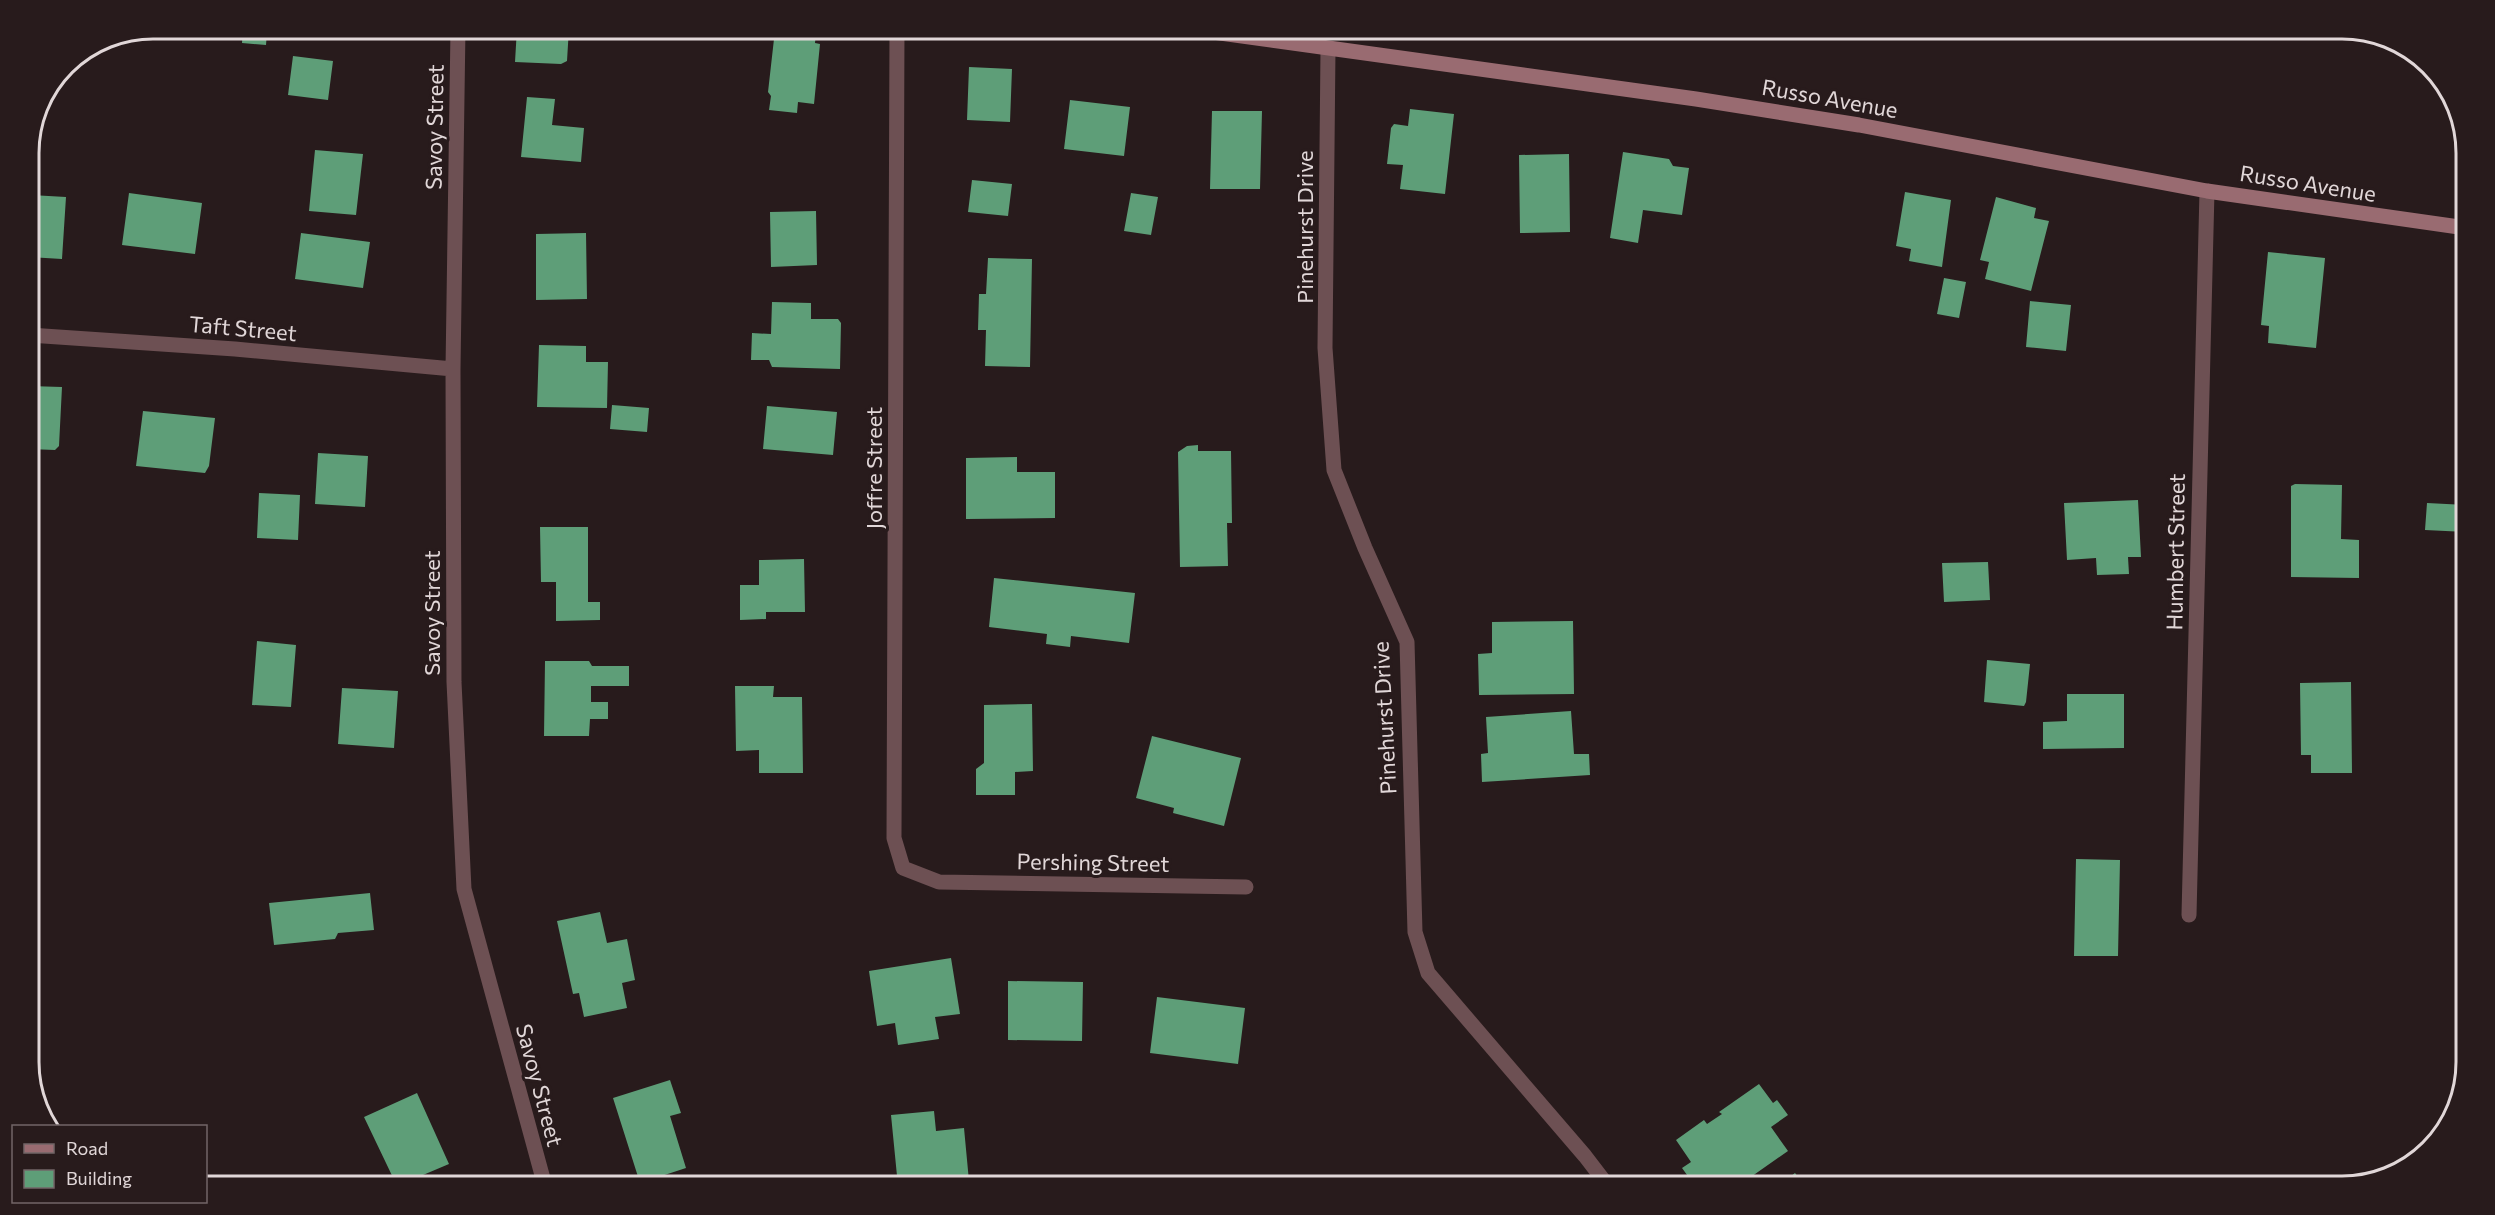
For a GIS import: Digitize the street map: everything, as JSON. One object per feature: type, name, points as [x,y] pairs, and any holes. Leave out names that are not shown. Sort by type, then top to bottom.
[{"type":"street","name":"Savoy Street","points":[[458,39],[453,369],[454,682],[464,889],[542,1176]]},
{"type":"street","name":"Joffre Street","points":[[897,39],[894,837],[903,868],[939,882]]},
{"type":"street","name":"Russo Avenue","points":[[1259,39],[1743,106],[1859,125],[2207,191],[2456,227]]},
{"type":"street","name":"Pinehurst Drive","points":[[1328,49],[1325,348],[1334,470],[1365,548],[1407,642],[1415,932],[1428,973],[1600,1176]]},
{"type":"street","name":"Humbert Street","points":[[2189,915],[2207,191]]},
{"type":"street","name":"Taft Street","points":[[39,336],[235,349],[453,369]]},
{"type":"street","name":"Pershing Street","points":[[939,882],[1246,887]]},
{"type":"building","points":[[242,39],[266,39],[266,45],[242,43]]},
{"type":"building","points":[[516,39],[568,39],[567,61],[561,64],[515,62]]},
{"type":"building","points":[[774,39],[815,39],[815,43],[820,44],[814,104],[798,102],[797,113],[769,110],[771,96],[768,92]]},
{"type":"building","points":[[293,56],[333,61],[328,100],[288,95]]},
{"type":"building","points":[[969,67],[1012,69],[1010,122],[967,120]]},
{"type":"building","points":[[527,97],[555,99],[552,125],[584,128],[581,162],[521,157]]},
{"type":"building","points":[[1070,100],[1130,107],[1124,156],[1064,149]]},
{"type":"building","points":[[1410,109],[1454,114],[1445,194],[1400,189],[1403,165],[1387,164],[1391,128],[1394,124],[1408,126]]},
{"type":"building","points":[[1212,111],[1262,111],[1260,189],[1210,189]]},
{"type":"building","points":[[315,150],[363,154],[356,215],[309,211]]},
{"type":"building","points":[[1623,152],[1669,159],[1673,166],[1689,168],[1682,215],[1643,210],[1638,243],[1610,238]]},
{"type":"building","points":[[1569,154],[1570,232],[1520,233],[1519,155]]},
{"type":"building","points":[[972,180],[1012,184],[1008,216],[968,212]]},
{"type":"building","points":[[1905,192],[1951,200],[1942,267],[1909,261],[1911,249],[1896,246]]},
{"type":"building","points":[[129,193],[202,203],[195,254],[122,245]]},
{"type":"building","points":[[1131,193],[1158,197],[1151,235],[1124,231]]},
{"type":"building","points":[[39,195],[66,197],[62,259],[39,258]]},
{"type":"building","points":[[1996,197],[2036,208],[2034,218],[2049,221],[2031,291],[1985,279],[1989,262],[1980,260]]},
{"type":"building","points":[[816,211],[817,265],[771,267],[770,212]]},
{"type":"building","points":[[301,233],[370,242],[363,288],[295,279]]},
{"type":"building","points":[[586,233],[587,299],[536,300],[536,234]]},
{"type":"building","points":[[2268,252],[2325,258],[2316,348],[2268,343],[2269,326],[2261,325]]},
{"type":"building","points":[[988,258],[1032,259],[1030,367],[985,366],[986,330],[978,330],[979,294],[986,294]]},
{"type":"building","points":[[1944,278],[1966,282],[1959,318],[1937,314]]},
{"type":"building","points":[[2030,301],[2071,305],[2066,351],[2026,347]]},
{"type":"building","points":[[772,302],[811,303],[811,319],[838,319],[841,323],[840,369],[772,367],[769,360],[751,360],[752,333],[771,334]]},
{"type":"building","points":[[539,345],[586,346],[586,362],[608,362],[607,408],[537,407]]},
{"type":"building","points":[[39,386],[62,387],[59,446],[55,450],[39,449]]},
{"type":"building","points":[[612,405],[649,408],[647,432],[610,429]]},
{"type":"building","points":[[767,406],[837,412],[833,455],[763,449]]},
{"type":"building","points":[[143,411],[215,418],[209,466],[205,473],[136,466]]},
{"type":"building","points":[[1198,445],[1198,451],[1231,451],[1232,523],[1227,523],[1228,566],[1180,567],[1178,452],[1187,446]]},
{"type":"building","points":[[318,453],[368,456],[365,507],[315,504]]},
{"type":"building","points":[[1017,457],[1017,472],[1055,472],[1055,518],[966,519],[966,458]]},
{"type":"building","points":[[2295,484],[2342,485],[2341,539],[2359,540],[2359,578],[2291,577],[2291,486]]},
{"type":"building","points":[[259,493],[300,495],[298,540],[257,538]]},
{"type":"building","points":[[2138,500],[2141,557],[2128,557],[2129,574],[2097,575],[2096,558],[2067,560],[2064,503]]},
{"type":"building","points":[[2427,503],[2456,504],[2456,532],[2425,530]]},
{"type":"building","points":[[540,527],[588,527],[588,602],[600,602],[600,620],[556,621],[556,582],[541,582]]},
{"type":"building","points":[[804,559],[805,612],[766,612],[766,619],[740,620],[740,585],[759,585],[759,560]]},
{"type":"building","points":[[1988,562],[1990,600],[1944,602],[1942,563]]},
{"type":"building","points":[[994,578],[1135,593],[1129,643],[1071,636],[1070,647],[1046,644],[1047,634],[989,627]]},
{"type":"building","points":[[1573,621],[1574,694],[1479,695],[1478,654],[1492,653],[1492,622]]},
{"type":"building","points":[[257,641],[296,645],[291,707],[252,705]]},
{"type":"building","points":[[1987,660],[2030,664],[2024,706],[1984,702]]},
{"type":"building","points":[[545,661],[589,661],[592,666],[629,666],[629,686],[591,686],[591,702],[608,702],[608,719],[590,719],[589,736],[544,736]]},
{"type":"building","points":[[2351,682],[2352,773],[2311,773],[2311,755],[2301,755],[2300,683]]},
{"type":"building","points":[[735,686],[774,686],[773,697],[802,697],[803,773],[759,773],[759,750],[736,751]]},
{"type":"building","points":[[342,688],[398,691],[394,748],[338,744]]},
{"type":"building","points":[[2067,694],[2124,694],[2124,748],[2043,749],[2043,722],[2067,721]]},
{"type":"building","points":[[1032,704],[1033,771],[1015,772],[1015,795],[976,795],[976,769],[984,763],[984,705]]},
{"type":"building","points":[[1571,711],[1574,754],[1589,754],[1590,775],[1482,782],[1481,754],[1488,753],[1486,717]]},
{"type":"building","points":[[1152,736],[1241,758],[1224,826],[1173,813],[1174,808],[1136,798]]},
{"type":"building","points":[[2076,859],[2120,860],[2118,956],[2074,956]]},
{"type":"building","points":[[370,893],[374,930],[338,933],[335,939],[274,945],[269,903]]},
{"type":"building","points":[[600,912],[607,943],[627,939],[635,980],[622,983],[627,1008],[584,1017],[579,993],[573,994],[557,921]]},
{"type":"building","points":[[951,958],[960,1014],[935,1017],[939,1039],[898,1045],[895,1023],[877,1026],[869,971]]},
{"type":"building","points":[[1008,981],[1083,982],[1082,1041],[1008,1040]]},
{"type":"building","points":[[1157,997],[1245,1008],[1238,1064],[1150,1053]]},
{"type":"building","points":[[670,1080],[681,1113],[670,1116],[686,1168],[661,1176],[638,1176],[613,1098]]},
{"type":"building","points":[[1759,1084],[1773,1103],[1777,1100],[1788,1115],[1771,1127],[1788,1151],[1752,1176],[1688,1176],[1682,1168],[1691,1162],[1676,1140],[1704,1120],[1707,1124],[1722,1114],[1719,1112]]},
{"type":"building","points":[[417,1093],[449,1164],[421,1176],[392,1176],[364,1117]]},
{"type":"building","points":[[934,1111],[936,1131],[964,1128],[969,1176],[897,1176],[891,1115]]}]
